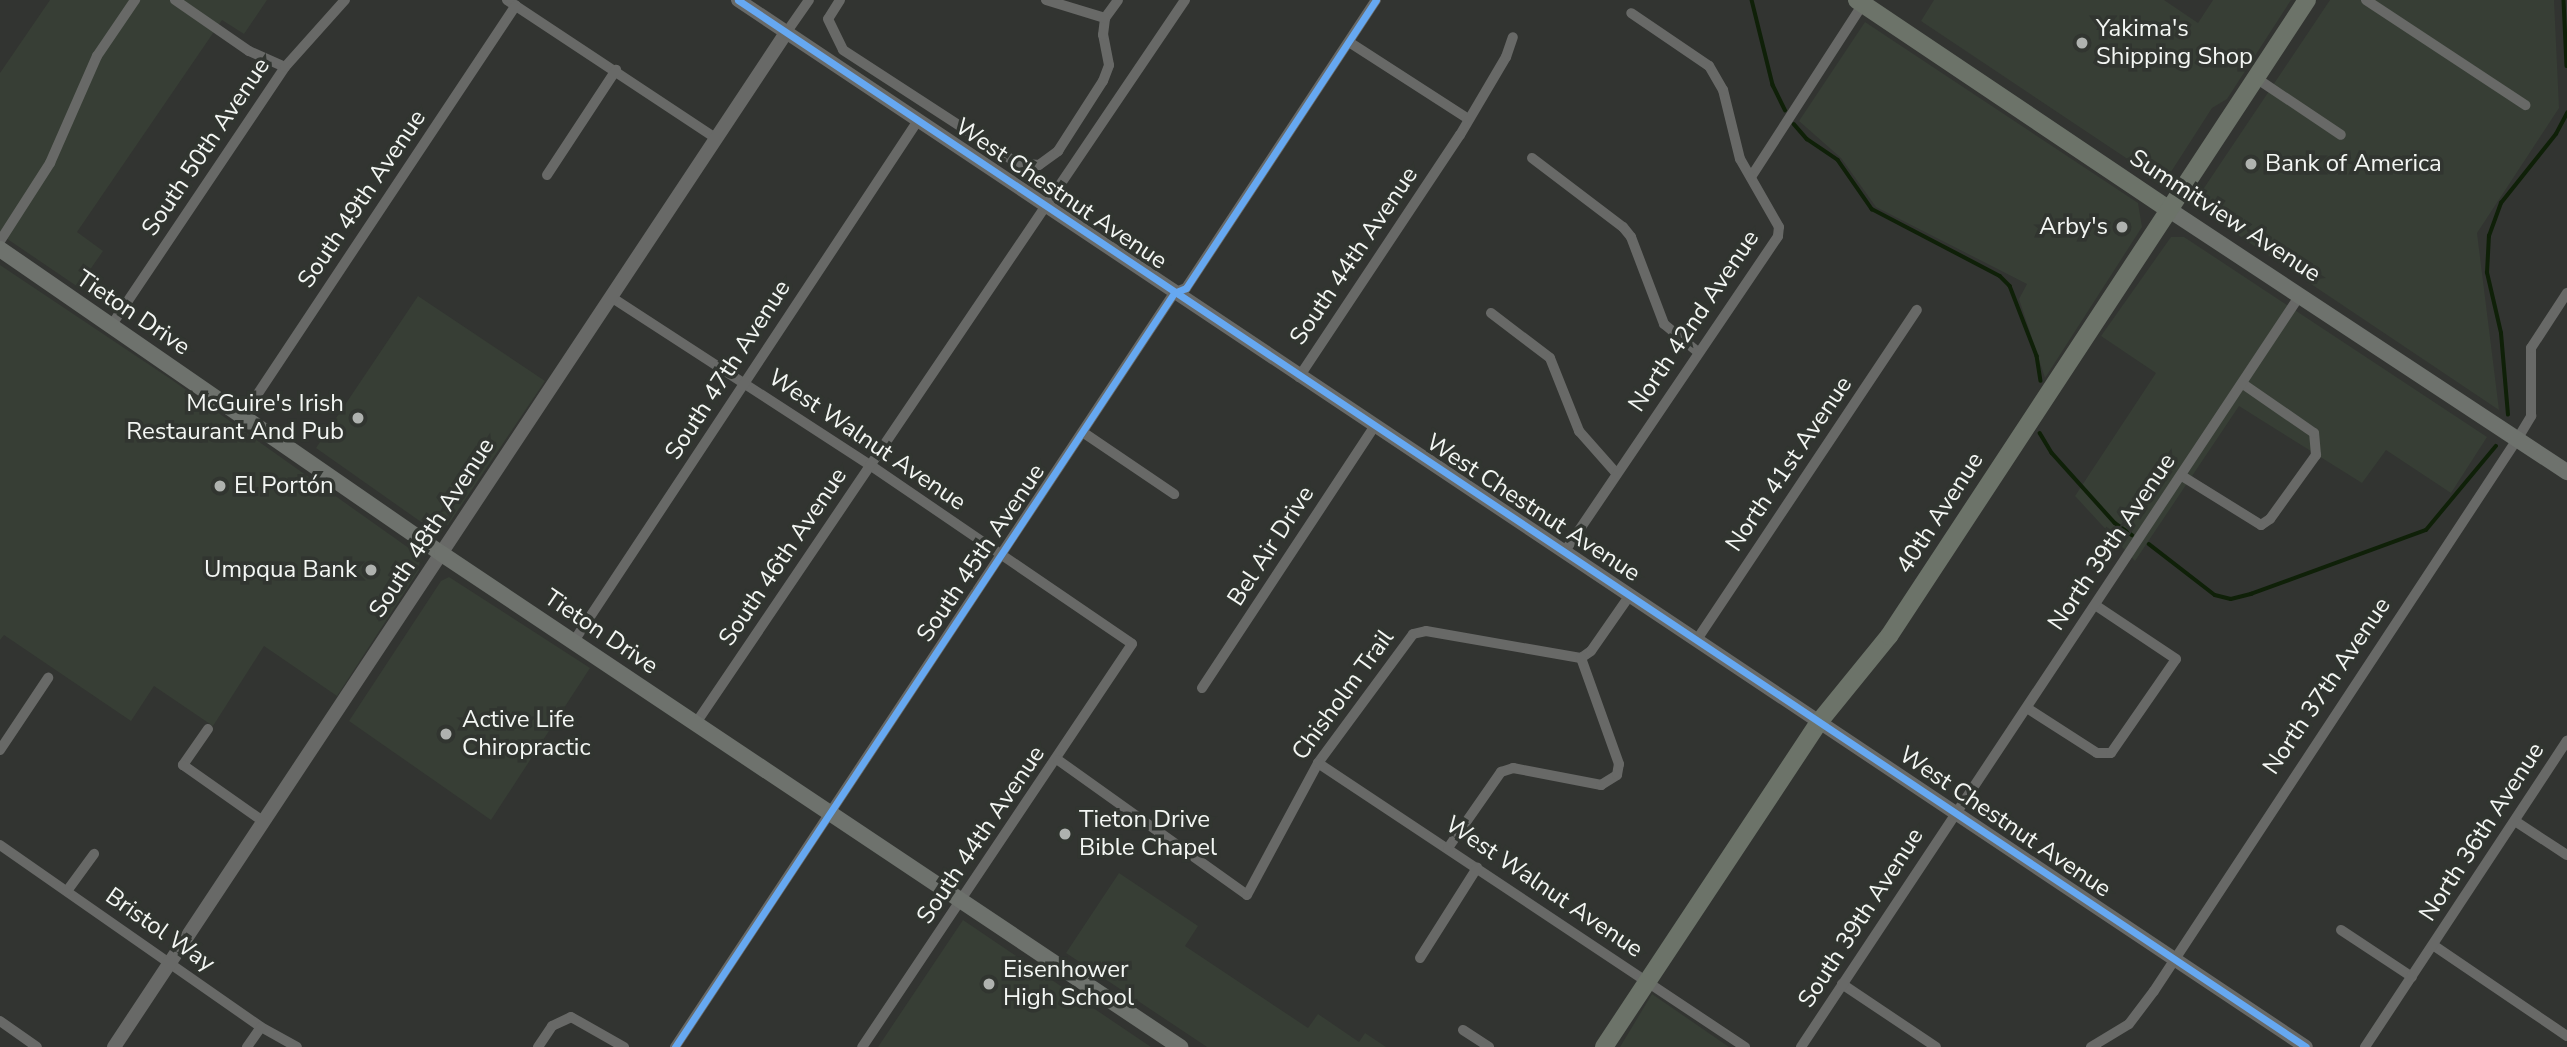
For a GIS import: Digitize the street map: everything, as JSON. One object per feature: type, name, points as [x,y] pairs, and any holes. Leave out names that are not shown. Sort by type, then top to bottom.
[{"type":"main road","name":"40th Avenue","points":[[1604,1047],[1819,722],[1889,636],[2308,0]]},
{"type":"main road","name":"Summitview Avenue","points":[[1860,2],[2567,472]]},
{"type":"main road","name":"Tieton Drive","points":[[0,249],[442,555],[1180,1047]]},
{"type":"street","points":[[0,242],[50,163],[97,56],[135,0]]},
{"type":"street","points":[[174,0],[249,51],[285,67]]},
{"type":"street","name":"South 50th Avenue","points":[[111,326],[285,67],[345,0]]},
{"type":"street","name":"West Chestnut Avenue","points":[[738,0],[2306,1047]]},
{"type":"street","points":[[786,33],[809,0]]},
{"type":"street","points":[[840,0],[828,19],[843,50],[1017,163],[1039,165],[1058,151],[1103,81],[1109,65],[1103,35],[1105,18],[1118,0]]},
{"type":"street","points":[[1046,0],[1105,18]]},
{"type":"street","name":"South 46th Avenue","points":[[696,723],[1185,0]]},
{"type":"street","name":"South 45th Avenue","points":[[675,1047],[832,815],[1174,293],[1186,288],[1322,86],[1376,0]]},
{"type":"street","points":[[2366,0],[2525,105]]},
{"type":"street","points":[[1631,13],[1709,66],[1723,90],[1740,159],[1751,177],[1860,2]]},
{"type":"street","points":[[511,3],[717,139]]},
{"type":"street","name":"South 49th Avenue","points":[[243,416],[511,3]]},
{"type":"street","name":"South 48th Avenue","points":[[114,1047],[786,33]]},
{"type":"street","name":"South 44th Avenue","points":[[1299,377],[1445,159],[1466,118],[1506,57],[1513,37]]},
{"type":"street","points":[[1349,42],[1466,118]]},
{"type":"street","points":[[547,175],[616,71]]},
{"type":"street","points":[[2256,78],[2341,135]]},
{"type":"street","name":"South 47th Avenue","points":[[574,641],[917,122]]},
{"type":"street","points":[[1532,158],[1623,227],[1632,237],[1664,324],[1698,352]]},
{"type":"street","name":"North 42nd Avenue","points":[[1565,551],[1778,236],[1779,227],[1751,177]]},
{"type":"street","name":"North 37th Avenue","points":[[2091,1047],[2129,1024],[2518,439],[2532,416],[2531,348],[2567,293]]},
{"type":"street","name":"North 39th Avenue","points":[[1957,812],[2244,384],[2300,295]]},
{"type":"street","name":"West Walnut Avenue","points":[[611,297],[870,465],[1132,644]]},
{"type":"street","name":"North 41st Avenue","points":[[1696,641],[1917,310]]},
{"type":"street","points":[[1491,313],[1550,358],[1579,430],[1617,474]]},
{"type":"street","points":[[2182,475],[2261,525],[2270,519],[2316,454],[2314,433],[2244,384]]},
{"type":"street","name":"Bel Air Drive","points":[[1202,688],[1375,426]]},
{"type":"street","points":[[1084,433],[1174,494]]},
{"type":"street","points":[[1448,848],[1501,772],[1513,768],[1601,785],[1617,775],[1619,764],[1581,658],[1591,651],[1630,595]]},
{"type":"street","points":[[2027,708],[2106,755],[2115,751],[2161,682],[2176,659],[2095,605]]},
{"type":"street","name":"Chisholm Trail","points":[[1058,760],[1247,895],[1318,763],[1413,634],[1426,631],[1581,658]]},
{"type":"street","name":"South 44th Avenue","points":[[862,1047],[1058,760],[1132,644]]},
{"type":"street","points":[[0,750],[48,678]]},
{"type":"street","points":[[208,729],[183,765],[264,822]]},
{"type":"street","name":"North 36th Avenue","points":[[2365,1047],[2565,749]]},
{"type":"street","name":"West Walnut Avenue","points":[[1318,763],[1745,1047]]},
{"type":"street","name":"South 39th Avenue","points":[[1801,1047],[1957,812]]},
{"type":"street","points":[[2515,821],[2567,855]]},
{"type":"street","name":"Bristol Way","points":[[0,845],[261,1027],[297,1047]]},
{"type":"street","points":[[67,891],[93,854]]},
{"type":"street","points":[[1420,958],[1477,868]]},
{"type":"street","points":[[2340,930],[2412,976]]},
{"type":"street","points":[[2433,945],[2567,1035]]},
{"type":"street","points":[[1842,984],[1936,1047]]},
{"type":"street","points":[[538,1047],[561,1020],[585,1021],[624,1047]]},
{"type":"street","points":[[0,1021],[37,1047]]},
{"type":"street","points":[[247,1047],[261,1027]]},
{"type":"street","points":[[1463,1030],[1489,1047]]},
{"type":"shaded area","points":[[50,0],[267,0],[244,34],[222,20],[77,232],[103,251],[78,287],[0,234],[0,73]]},
{"type":"shaded area","points":[[1934,0],[2164,0],[2198,23],[2213,0],[2291,0],[2227,99],[2212,108],[2169,175],[2156,178],[1921,21]]},
{"type":"shaded area","points":[[2330,0],[2554,0],[2559,108],[2477,233],[2499,410],[2205,213],[2196,200]]},
{"type":"shaded area","points":[[1865,22],[2138,203],[2142,227],[2045,378],[2019,299],[2027,284],[1876,207],[1841,158],[1799,121]]},
{"type":"shaded area","points":[[2171,237],[2184,237],[2487,437],[2451,493],[2386,450],[2362,483],[2239,406],[2135,561],[2075,496],[2156,373],[2101,336]]},
{"type":"shaded area","points":[[0,265],[172,380],[420,556],[419,570],[337,696],[264,646],[213,726],[154,686],[131,721],[4,635],[0,640]]},
{"type":"shaded area","points":[[418,296],[545,381],[448,525],[431,529],[316,448]]},
{"type":"shaded area","points":[[449,577],[590,668],[491,820],[349,721],[441,581]]},
{"type":"shaded area","points":[[1119,873],[1198,926],[1185,946],[1308,1028],[1318,1014],[1359,1042],[1365,1033],[1386,1047],[1207,1047],[1066,953]]},
{"type":"shaded area","name":"Eisenhower High School","points":[[963,920],[1151,1047],[878,1047]]},
{"type":"shaded area","points":[[1652,994],[1729,1047],[1620,1047]]},
{"type":"waterway","points":[[1752,0],[1773,85],[1785,110]]},
{"type":"waterway","points":[[2564,0],[2567,66]]},
{"type":"waterway","points":[[2508,415],[2501,333],[2487,273],[2489,236],[2501,203],[2556,134],[2567,113]]},
{"type":"waterway","points":[[1794,124],[1807,139],[1838,160],[1872,209],[2000,276],[2010,286],[2037,356],[2041,381]]},
{"type":"waterway","points":[[2040,433],[2052,453],[2115,523],[2132,535]]},
{"type":"waterway","points":[[2149,544],[2215,595],[2231,599],[2251,594],[2426,530],[2496,446]]},
{"type":"cycle path","points":[[738,0],[2306,1047]]},
{"type":"cycle path","points":[[675,1047],[1174,293],[1186,288],[1376,0]]},
{"type":"place","name":"Yakima's Shipping Shop","points":[[2082,43]]},
{"type":"place","name":"Bank of America","points":[[2251,164]]},
{"type":"place","name":"Arby's","points":[[2122,227]]},
{"type":"place","name":"McGuire's Irish Restaurant And Pub","points":[[358,418]]},
{"type":"place","name":"El Portón","points":[[220,486]]},
{"type":"place","name":"Umpqua Bank","points":[[371,570]]},
{"type":"place","name":"Active Life Chiropractic","points":[[446,734]]},
{"type":"place","name":"Tieton Drive Bible Chapel","points":[[1065,834]]},
{"type":"place","name":"Eisenhower High School","points":[[989,984]]}]
